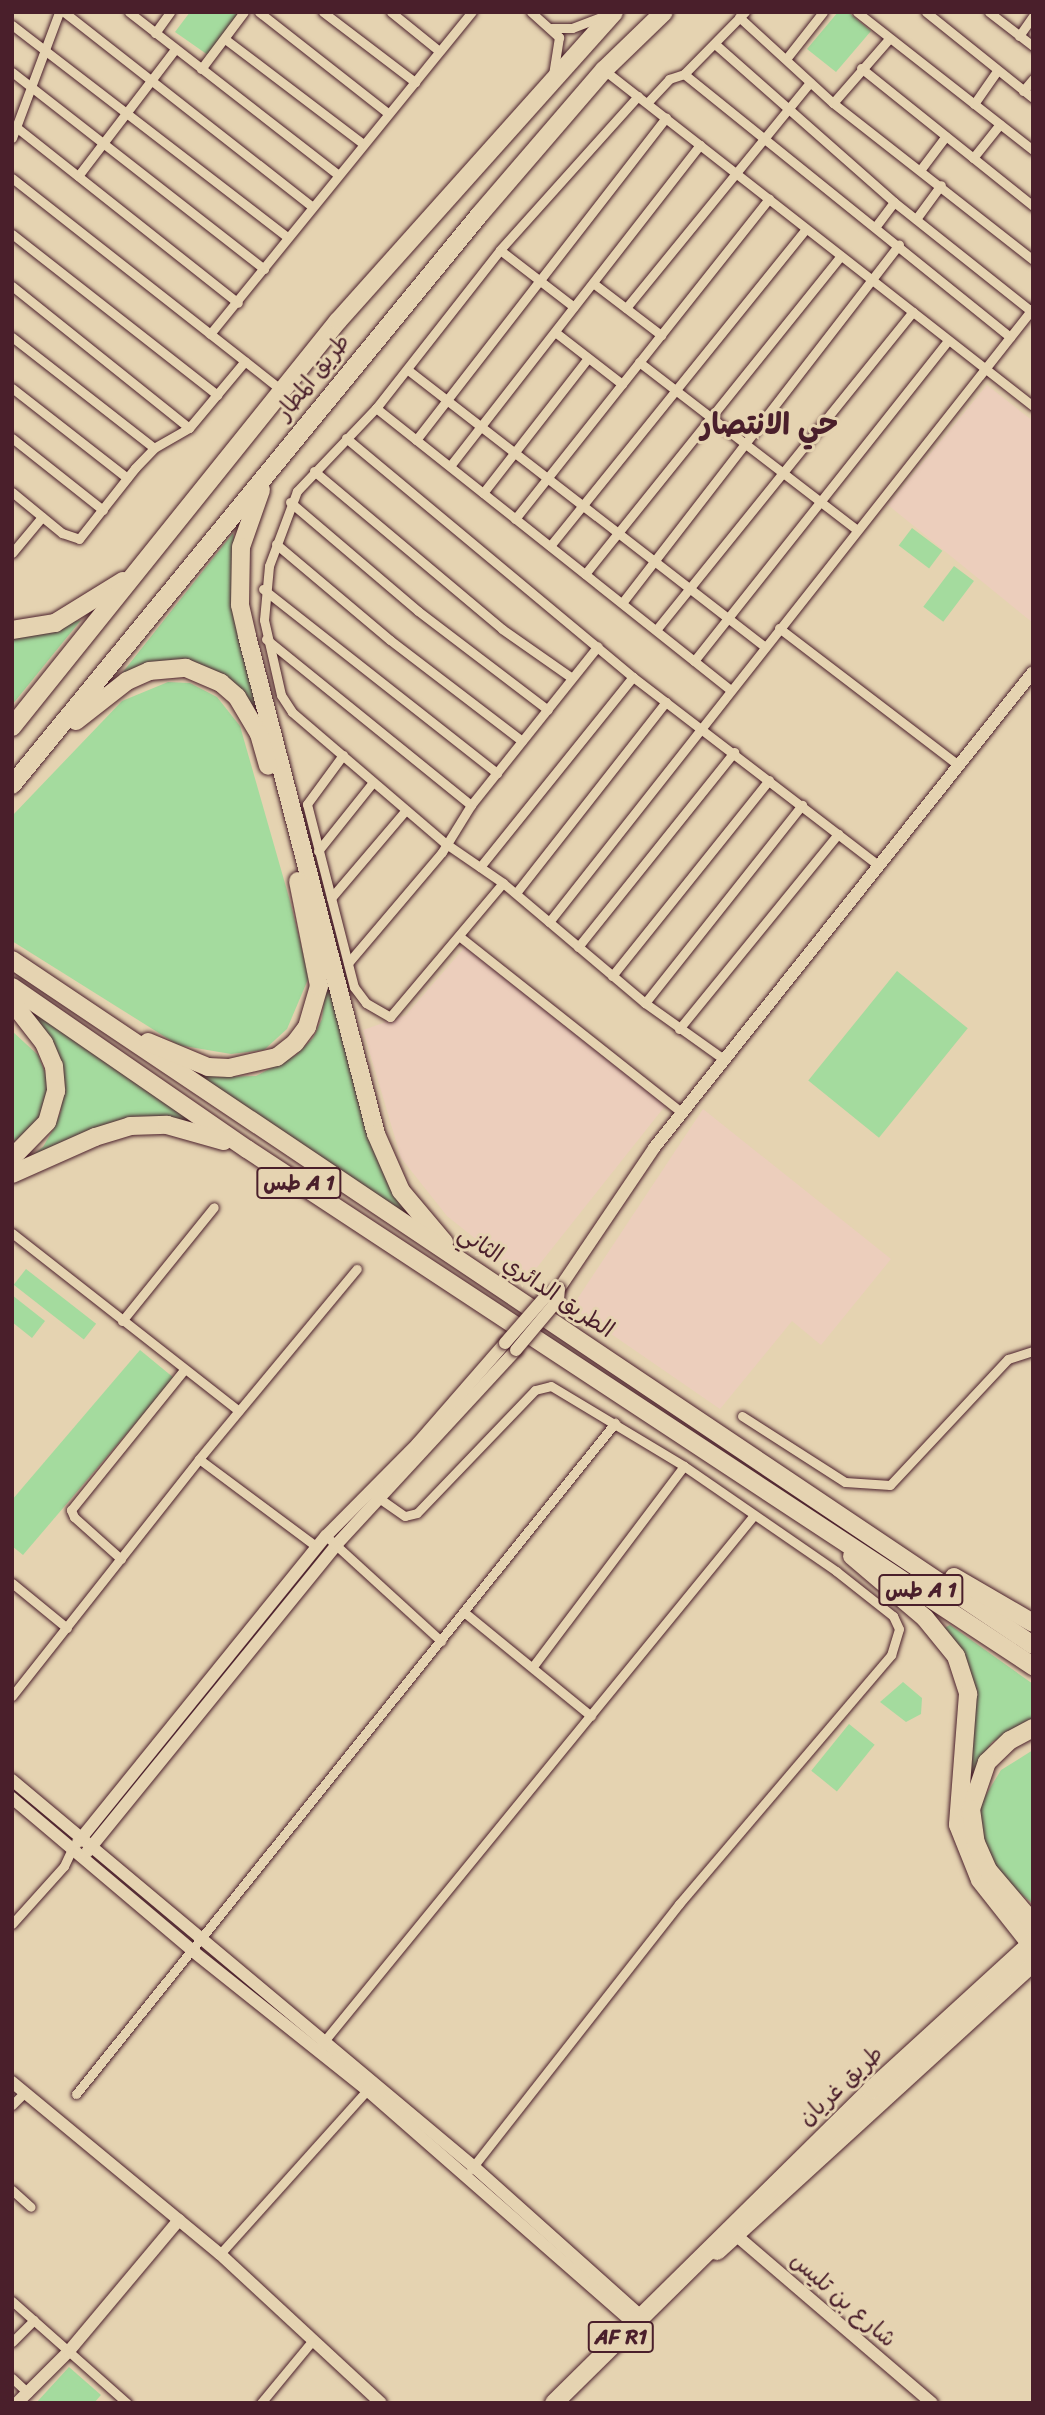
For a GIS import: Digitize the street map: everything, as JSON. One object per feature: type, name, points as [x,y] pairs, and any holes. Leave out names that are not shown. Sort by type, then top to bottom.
[{"type":"highway","name":"طريق المطار","points":[[12,727],[144,567],[338,321],[613,12]]},
{"type":"highway","name":"طريق المطار","points":[[12,785],[272,466],[604,70],[664,12]]},
{"type":"highway","points":[[272,466],[241,547],[240,605],[247,636],[376,1134],[401,1191],[464,1262]]},
{"type":"highway","points":[[12,630],[42,627],[69,617],[144,567]]},
{"type":"highway","points":[[46,745],[107,694],[149,671],[186,668],[221,683],[237,697],[259,734],[314,943],[319,986],[316,1003],[307,1027],[277,1057],[255,1065],[208,1067],[110,1026]]},
{"type":"highway","name":"الطريق الدائري الثاني","points":[[12,960],[862,1526],[1033,1644]]},
{"type":"highway","name":"الطريق الدائري الثاني","points":[[12,987],[247,1149],[1033,1666]]},
{"type":"highway","points":[[12,1002],[44,1043],[54,1066],[56,1091],[47,1122],[12,1158]]},
{"type":"highway","points":[[12,1174],[95,1137],[148,1124],[189,1129],[247,1149]]},
{"type":"highway","points":[[808,1517],[925,1618],[956,1656],[968,1694],[958,1825],[980,1880],[1032,1949]]},
{"type":"highway","points":[[862,1526],[1033,1623]]},
{"type":"highway","points":[[1033,1728],[1010,1740],[988,1762],[971,1809],[976,1843],[988,1870],[1033,1923]]},
{"type":"highway","name":"طريق غريان","points":[[554,2403],[638,2320],[1032,1949]]},
{"type":"street","points":[[12,138],[44,50],[62,12],[311,206]]},
{"type":"street","points":[[129,12],[337,174]]},
{"type":"street","points":[[155,33],[170,12]]},
{"type":"street","points":[[201,69],[244,12]]},
{"type":"street","points":[[259,12],[388,113]]},
{"type":"street","points":[[323,12],[415,82]]},
{"type":"street","points":[[391,12],[439,51]]},
{"type":"street","points":[[403,22],[410,12]]},
{"type":"street","points":[[210,334],[238,303],[362,143],[472,12]]},
{"type":"street","points":[[531,12],[551,28],[559,44],[552,79]]},
{"type":"street","points":[[551,28],[572,28],[613,12]]},
{"type":"street","points":[[786,59],[823,12]]},
{"type":"street","points":[[926,12],[1033,99]]},
{"type":"street","points":[[989,12],[1033,46]]},
{"type":"street","points":[[859,13],[888,40],[1033,150]]},
{"type":"street","points":[[647,103],[668,79],[684,74],[742,15],[833,103],[921,169],[1033,260]]},
{"type":"street","points":[[1019,36],[1033,16]]},
{"type":"street","points":[[12,25],[287,237]]},
{"type":"street","points":[[225,38],[362,143]]},
{"type":"street","points":[[833,103],[888,40]]},
{"type":"street","points":[[549,922],[1032,309],[894,202],[715,44]]},
{"type":"street","points":[[78,176],[176,48]]},
{"type":"street","points":[[861,68],[1033,206]]},
{"type":"street","points":[[604,70],[1033,406]]},
{"type":"street","points":[[974,104],[997,71]]},
{"type":"street","points":[[12,72],[264,269]]},
{"type":"street","points":[[684,74],[763,140],[876,226],[1010,337]]},
{"type":"street","points":[[1023,91],[1033,79]]},
{"type":"street","points":[[626,308],[810,82]]},
{"type":"street","points":[[638,96],[500,250],[408,370],[376,408],[314,471],[290,502],[263,589],[266,639],[285,703],[405,811],[516,893],[645,1003],[725,1060]]},
{"type":"street","points":[[416,440],[666,118]]},
{"type":"street","points":[[973,158],[1000,124]]},
{"type":"street","points":[[16,127],[238,303]]},
{"type":"street","points":[[921,169],[946,136]]},
{"type":"street","points":[[450,466],[700,145]]},
{"type":"street","points":[[12,178],[284,391]]},
{"type":"street","points":[[916,219],[941,185]]},
{"type":"street","points":[[515,519],[769,199]]},
{"type":"street","points":[[876,226],[894,202]]},
{"type":"street","points":[[550,546],[806,229]]},
{"type":"street","points":[[12,234],[217,395]]},
{"type":"street","points":[[622,603],[899,245]]},
{"type":"street","points":[[500,250],[574,307]]},
{"type":"street","points":[[585,574],[841,256]]},
{"type":"street","points":[[593,283],[661,335]]},
{"type":"street","points":[[12,286],[189,428]]},
{"type":"street","points":[[656,630],[913,312]]},
{"type":"street","points":[[555,332],[622,384]]},
{"type":"street","points":[[12,337],[154,448]]},
{"type":"street","points":[[694,661],[948,340]]},
{"type":"street","points":[[483,493],[588,358]]},
{"type":"street","points":[[12,492],[76,541],[154,448],[189,428],[245,361]]},
{"type":"street","points":[[639,362],[822,500],[857,530]]},
{"type":"street","points":[[408,370],[765,648]]},
{"type":"street","points":[[12,388],[127,478]]},
{"type":"street","points":[[376,408],[731,690]]},
{"type":"street","points":[[12,438],[103,510]]},
{"type":"street","points":[[346,438],[633,677],[877,864]]},
{"type":"street","points":[[314,471],[502,629],[572,678]]},
{"type":"street","points":[[290,502],[397,593],[548,710]]},
{"type":"street","points":[[12,553],[42,517]]},
{"type":"street","points":[[276,544],[390,640],[522,741]]},
{"type":"street","points":[[263,589],[497,773]]},
{"type":"street","points":[[779,628],[958,765]]},
{"type":"street","points":[[266,639],[471,805]]},
{"type":"street","points":[[348,963],[446,843],[471,805],[598,646]]},
{"type":"street","points":[[12,1924],[87,1842],[331,1540],[376,1496],[511,1347],[558,1300],[559,1289],[682,1113],[877,864],[1033,672]]},
{"type":"street","points":[[480,867],[633,677]]},
{"type":"street","points":[[516,893],[666,702]]},
{"type":"street","points":[[578,947],[734,752]]},
{"type":"street","points":[[343,755],[307,804],[357,994],[390,1017],[503,883]]},
{"type":"street","points":[[612,976],[769,780]]},
{"type":"street","points":[[318,851],[373,782]]},
{"type":"street","points":[[645,1003],[802,805]]},
{"type":"street","points":[[331,898],[405,811]]},
{"type":"street","points":[[679,1029],[838,834]]},
{"type":"street","points":[[459,936],[682,1113]]},
{"type":"street","points":[[122,1321],[214,1207]]},
{"type":"street","points":[[12,1233],[239,1411]]},
{"type":"street","points":[[12,1696],[199,1459],[357,1269]]},
{"type":"street","points":[[742,1416],[845,1482],[890,1485],[1007,1359],[1033,1351]]},
{"type":"street","points":[[121,1559],[74,1517],[71,1510],[184,1370]]},
{"type":"street","points":[[376,1496],[405,1516],[417,1513],[541,1387],[551,1386],[684,1466],[754,1515],[893,1616],[900,1633],[895,1646],[679,1904],[470,2171]]},
{"type":"street","points":[[76,2094],[194,1952],[615,1423]]},
{"type":"street","points":[[199,1459],[317,1547]]},
{"type":"street","points":[[534,1665],[684,1466]]},
{"type":"street","points":[[321,2045],[754,1515]]},
{"type":"street","points":[[242,1652],[317,1547],[331,1540]]},
{"type":"street","points":[[331,1540],[441,1641]]},
{"type":"street","points":[[12,1583],[67,1628]]},
{"type":"street","points":[[464,1612],[534,1665],[591,1716]]},
{"type":"street","points":[[12,1780],[204,1939],[321,2045],[470,2171],[638,2320]]},
{"type":"street","points":[[12,1798],[194,1952],[321,2045]]},
{"type":"street","points":[[12,2082],[220,2254],[381,2403]]},
{"type":"street","points":[[220,2254],[371,2086]]},
{"type":"street","points":[[12,2105],[25,2092]]},
{"type":"street","points":[[12,2190],[31,2207]]},
{"type":"street","points":[[17,2403],[69,2351],[179,2220]]},
{"type":"street","name":"شارع بن تليس","points":[[732,2232],[932,2403]]},
{"type":"street","points":[[12,2301],[127,2403]]},
{"type":"street","points":[[12,2342],[34,2320]]},
{"type":"street","points":[[261,2403],[313,2340]]},
{"type":"street","points":[[12,2378],[27,2393]]},
{"type":"shaded area","points":[[987,385],[1033,421],[1033,623],[888,505]]},
{"type":"shaded area","points":[[465,947],[669,1101],[527,1280],[447,1216],[401,1158],[363,1030],[406,1015]]},
{"type":"shaded area","points":[[703,1109],[891,1259],[821,1345],[792,1321],[720,1409],[572,1307]]},
{"type":"green space","points":[[190,12],[239,12],[208,55],[175,32]]},
{"type":"green space","points":[[838,12],[848,12],[871,31],[836,72],[807,49]]},
{"type":"green space","points":[[912,528],[942,551],[929,568],[899,546]]},
{"type":"green space","points":[[233,533],[266,736],[248,702],[177,661],[139,665],[115,682]]},
{"type":"green space","points":[[954,566],[974,581],[943,622],[923,607]]},
{"type":"green space","points":[[81,620],[12,705],[12,635]]},
{"type":"green space","points":[[168,682],[190,683],[217,697],[240,726],[290,901],[309,977],[287,1029],[264,1050],[231,1054],[178,1045],[12,941],[12,816],[122,701]]},
{"type":"green space","points":[[328,971],[387,1173],[399,1203],[419,1227],[191,1071],[219,1077],[256,1076],[296,1055],[313,1038],[322,1019]]},
{"type":"green space","points":[[897,971],[968,1028],[879,1138],[808,1081]]},
{"type":"green space","points":[[21,1004],[211,1132],[161,1120],[26,1160],[43,1147],[53,1130],[61,1111],[62,1081]]},
{"type":"green space","points":[[12,1031],[38,1055],[47,1077],[48,1100],[39,1119],[12,1144]]},
{"type":"green space","points":[[26,1269],[96,1324],[84,1340],[14,1285]]},
{"type":"green space","points":[[12,1295],[45,1321],[32,1338],[12,1322]]},
{"type":"green space","points":[[140,1350],[174,1378],[23,1555],[12,1546],[12,1500]]},
{"type":"green space","points":[[950,1625],[1033,1684],[1033,1722],[992,1742],[969,1778],[973,1690],[942,1629]]},
{"type":"green space","points":[[903,1682],[922,1698],[921,1714],[906,1722],[880,1702]]},
{"type":"green space","points":[[849,1724],[875,1745],[837,1791],[811,1771]]},
{"type":"green space","points":[[1033,1750],[1033,1904],[1004,1880],[986,1852],[978,1808],[1001,1770]]},
{"type":"green space","points":[[69,2367],[101,2395],[94,2403],[36,2403]]},
{"type":"district","name":"حي الانتصار","points":[[769,424]]}]
